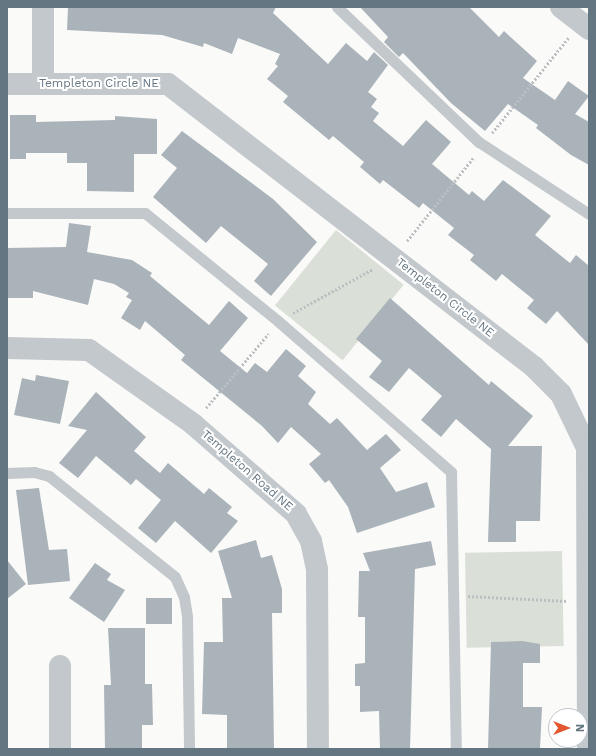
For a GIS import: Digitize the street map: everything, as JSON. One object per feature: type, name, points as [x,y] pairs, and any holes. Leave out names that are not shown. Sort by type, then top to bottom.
[{"type":"street","points":[[43,7],[43,84]]},
{"type":"street","points":[[561,7],[589,29]]},
{"type":"street","name":"Templeton Circle NE","points":[[7,84],[168,84],[534,367],[561,394],[575,418],[587,448],[588,749]]},
{"type":"street","name":"Templeton Road NE","points":[[7,348],[89,350],[193,424],[296,514],[311,541],[318,591],[318,749]]},
{"type":"street","points":[[60,666],[60,749]]},
{"type":"lane","points":[[337,7],[479,142],[589,214]]},
{"type":"lane","points":[[7,213],[145,213],[278,321],[451,472],[452,595],[456,749]]},
{"type":"lane","points":[[7,473],[34,472],[50,476],[174,577],[184,597],[187,617],[189,749]]},
{"type":"path","points":[[193,424],[278,321],[394,258]]},
{"type":"path","points":[[452,595],[588,602]]},
{"type":"shaded area","points":[[336,230],[404,285],[343,360],[275,305]]},
{"type":"shaded area","points":[[562,551],[564,646],[467,648],[465,553]]},
{"type":"building","points":[[68,7],[276,7],[273,13],[328,64],[346,43],[367,61],[374,52],[388,65],[368,92],[377,99],[371,107],[379,113],[373,121],[403,146],[426,120],[451,142],[432,164],[469,195],[472,191],[484,201],[503,180],[551,216],[535,235],[570,263],[576,255],[589,266],[589,345],[557,311],[546,324],[527,308],[534,300],[502,274],[496,281],[470,260],[474,255],[448,235],[454,228],[423,203],[419,208],[383,180],[380,184],[360,167],[364,162],[333,136],[329,140],[283,102],[288,96],[267,79],[278,66],[275,64],[280,54],[238,38],[232,54],[204,43],[203,47],[162,35],[67,30]]},
{"type":"building","points":[[360,7],[469,7],[499,37],[504,31],[537,61],[523,78],[555,100],[568,81],[589,96],[575,114],[589,122],[589,165],[571,155],[536,128],[538,125],[508,104],[485,131],[451,103],[403,53],[399,57],[384,42],[388,37]]},
{"type":"building","points":[[10,115],[36,115],[36,122],[115,120],[115,116],[157,119],[157,154],[134,154],[134,192],[87,191],[87,163],[67,163],[67,153],[26,153],[26,159],[10,159]]},
{"type":"building","points":[[182,131],[273,199],[317,242],[271,296],[254,281],[268,264],[221,226],[206,243],[153,197],[177,168],[161,155]]},
{"type":"building","points":[[69,223],[91,226],[87,252],[132,260],[152,273],[150,276],[209,325],[229,301],[248,318],[220,351],[247,373],[255,363],[267,372],[286,349],[306,366],[298,376],[316,392],[308,404],[330,424],[337,418],[367,450],[386,434],[401,450],[380,468],[396,492],[427,482],[435,507],[357,533],[348,507],[329,480],[325,483],[309,464],[321,454],[291,427],[278,443],[262,426],[181,360],[185,355],[145,321],[140,330],[121,318],[132,300],[126,297],[129,293],[114,284],[94,279],[88,305],[33,291],[33,298],[7,298],[7,248],[66,247]]},
{"type":"building","points":[[390,298],[489,385],[491,381],[533,416],[508,446],[542,446],[540,521],[516,521],[516,542],[488,542],[491,449],[456,419],[441,437],[421,420],[442,396],[409,368],[389,392],[369,377],[382,361],[356,339]]},
{"type":"building","points":[[36,375],[69,381],[60,424],[14,415],[22,378],[35,381]]},
{"type":"building","points":[[96,392],[146,437],[134,451],[160,473],[168,463],[204,494],[209,488],[232,507],[227,513],[238,521],[211,553],[175,521],[156,543],[138,528],[161,500],[136,479],[131,485],[96,456],[78,478],[59,463],[87,430],[68,426]]},
{"type":"building","points":[[39,488],[49,550],[67,549],[70,581],[28,585],[16,490]]},
{"type":"building","points":[[256,540],[261,558],[272,555],[282,589],[282,613],[272,613],[274,749],[227,749],[227,715],[202,714],[204,642],[223,642],[222,598],[232,598],[218,551]]},
{"type":"building","points":[[431,541],[436,565],[415,569],[410,749],[380,749],[379,711],[360,712],[360,686],[355,686],[355,664],[365,663],[365,617],[358,617],[359,571],[370,571],[363,553]]},
{"type":"building","points":[[7,560],[26,584],[7,599]]},
{"type":"building","points":[[95,563],[111,574],[107,580],[125,590],[104,622],[69,598]]},
{"type":"building","points":[[146,598],[172,598],[172,624],[146,624]]},
{"type":"building","points":[[108,628],[145,628],[145,684],[152,684],[153,725],[142,725],[142,749],[105,749],[104,685],[111,685]]},
{"type":"building","points":[[522,641],[540,644],[540,663],[523,663],[523,707],[542,707],[540,749],[488,749],[491,642]]}]
